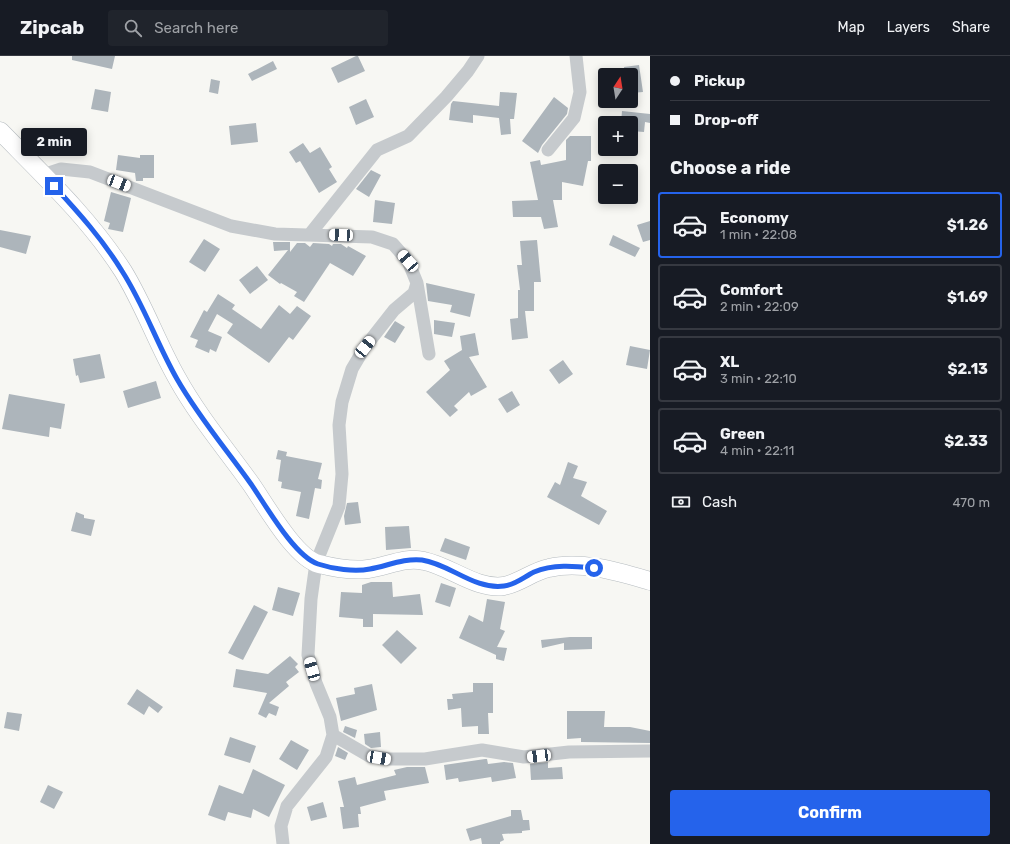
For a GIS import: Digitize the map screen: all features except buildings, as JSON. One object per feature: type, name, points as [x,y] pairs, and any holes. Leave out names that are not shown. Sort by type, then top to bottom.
[{"type":"main road","points":[[0,131],[86,221],[123,272],[176,378],[195,408],[251,484],[282,530],[302,552],[316,563],[350,570],[368,569],[408,560],[422,560],[440,565],[474,581],[490,585],[504,586],[518,581],[535,572],[552,567],[572,566],[594,568],[650,581]]},
{"type":"street","points":[[310,234],[377,150],[408,136],[446,97],[468,71],[478,56]]},
{"type":"street","points":[[548,150],[574,118],[580,92],[576,56]]},
{"type":"street","points":[[43,175],[61,169],[90,172],[231,226],[275,234],[372,237],[393,244],[408,261],[417,283],[429,354]]},
{"type":"street","points":[[284,844],[281,826],[287,806],[326,757],[333,735],[330,717],[316,683],[308,655],[311,599],[316,563],[339,506],[342,474],[339,425],[342,402],[352,369],[365,347],[389,316],[414,293],[417,283]]},
{"type":"street","points":[[333,735],[369,756],[389,759],[425,758],[482,750],[524,757],[569,752],[650,751]]},
{"type":"route","points":[[54,186],[86,221],[123,272],[149,321],[176,378],[195,408],[251,484],[282,530],[302,552],[316,563],[350,570],[368,569],[408,560],[422,560],[440,565],[474,581],[490,585],[504,586],[518,581],[535,572],[552,567],[572,566],[594,568]]}]
